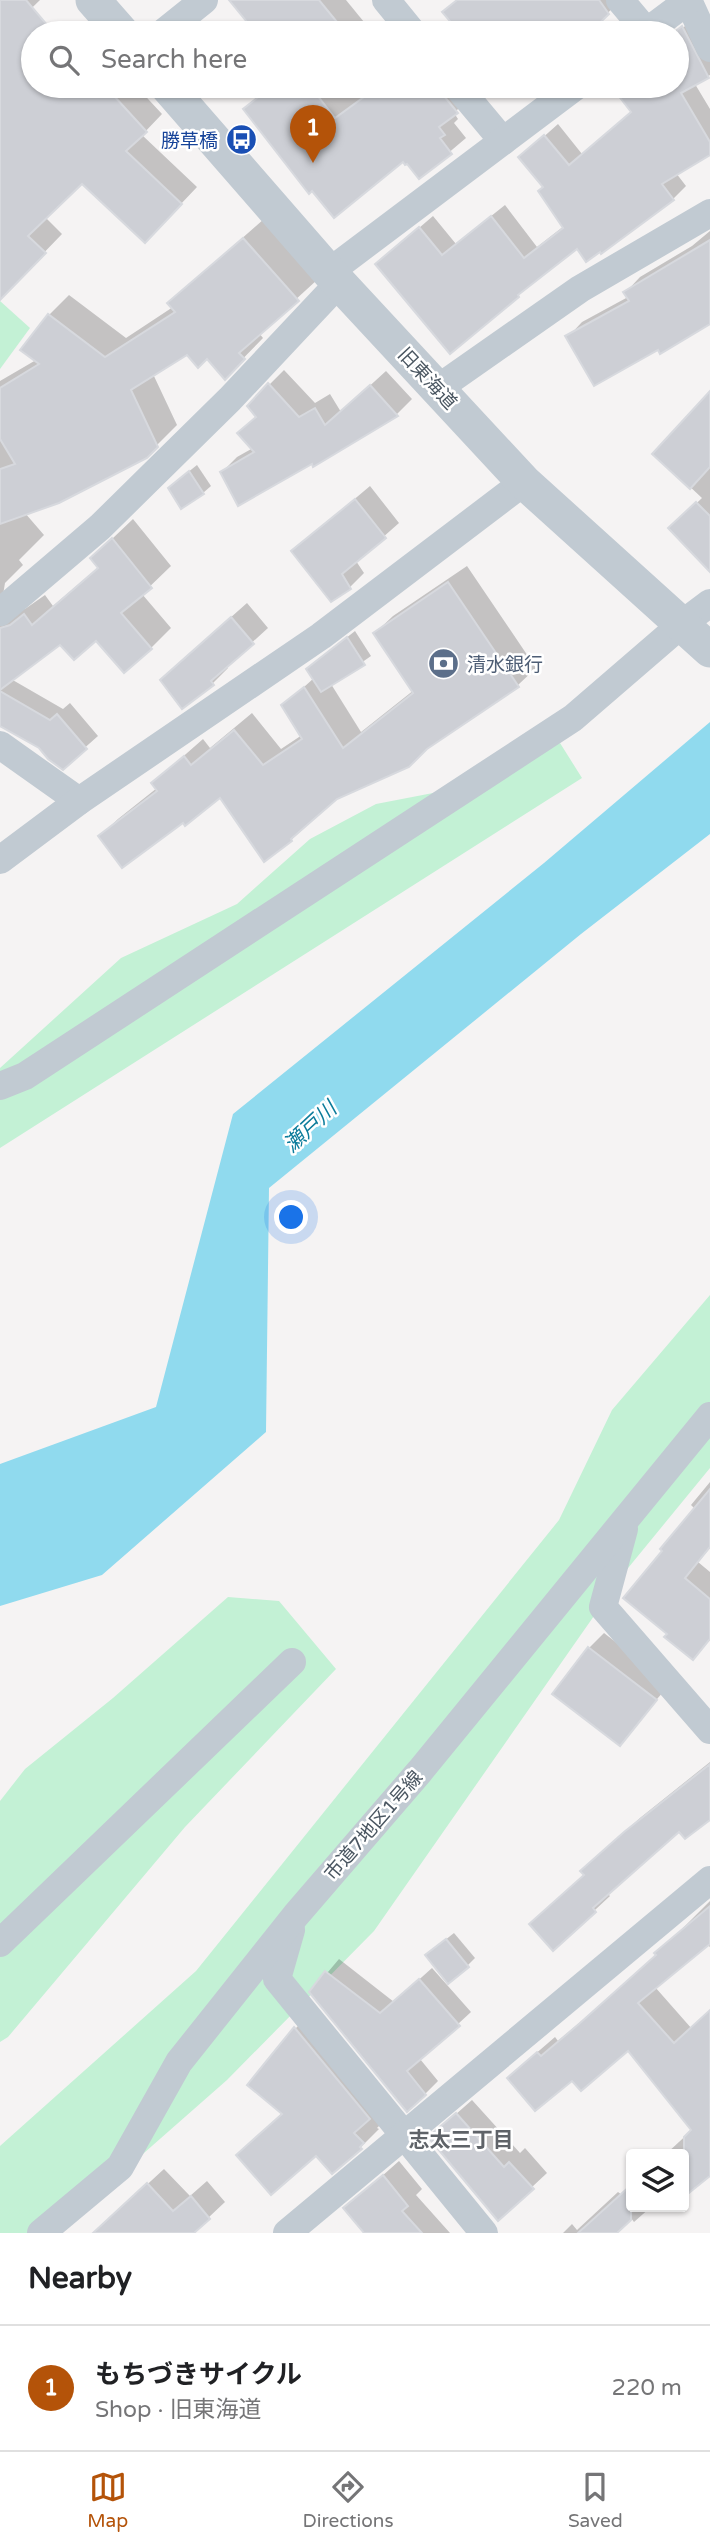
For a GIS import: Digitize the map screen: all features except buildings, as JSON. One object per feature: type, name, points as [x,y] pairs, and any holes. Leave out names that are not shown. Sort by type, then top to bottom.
[{"type":"street","points":[[93,0],[111,21]]},
{"type":"street","points":[[178,21],[204,0]]},
{"type":"street","points":[[386,0],[404,21]]},
{"type":"street","points":[[620,0],[637,21]]},
{"type":"street","points":[[662,21],[689,0],[710,47]]},
{"type":"street","name":"旧東海道","points":[[177,98],[334,278],[524,482],[709,649]]},
{"type":"street","points":[[467,98],[503,141]]},
{"type":"street","points":[[0,612],[100,527],[230,399],[334,278],[560,98]]},
{"type":"street","points":[[438,388],[580,289],[710,213]]},
{"type":"street","points":[[0,860],[79,801],[321,636],[524,482]]},
{"type":"street","points":[[0,1086],[24,1076],[573,718],[710,603]]},
{"type":"street","points":[[0,745],[79,801]]},
{"type":"street","name":"市道7地区1号線","points":[[41,2233],[120,2167],[179,2062],[296,1914],[421,1772],[710,1416]]},
{"type":"street","points":[[626,1519],[603,1607],[710,1730]]},
{"type":"street","points":[[0,1943],[292,1662]]},
{"type":"street","points":[[287,2233],[710,1880]]},
{"type":"street","points":[[296,1914],[277,1979],[484,2233]]},
{"type":"green space","points":[[0,301],[30,328],[0,369]]},
{"type":"green space","points":[[560,743],[582,778],[0,1148],[0,1068],[121,958],[237,904],[310,839],[376,804],[433,793]]},
{"type":"green space","points":[[710,1295],[710,1468],[624,1573],[374,1931],[227,2080],[53,2233],[0,2233],[0,2146],[196,1971],[559,1520],[612,1410]]},
{"type":"green space","points":[[228,1597],[279,1601],[336,1669],[185,1827],[8,2037],[0,2042],[0,1801],[25,1769],[113,1698]]},
{"type":"water","name":"瀬戸川","points":[[710,722],[710,834],[581,934],[269,1188],[266,1432],[102,1575],[0,1606],[0,1464],[156,1407],[233,1114],[544,863]]},
{"type":"place","name":"勝草橋","points":[[241,140]]},
{"type":"place","name":"もちづきサイクル","points":[[313,163]]},
{"type":"place","name":"清水銀行","points":[[444,664]]},
{"type":"district","name":"志太三丁目","points":[[461,2140]]}]
